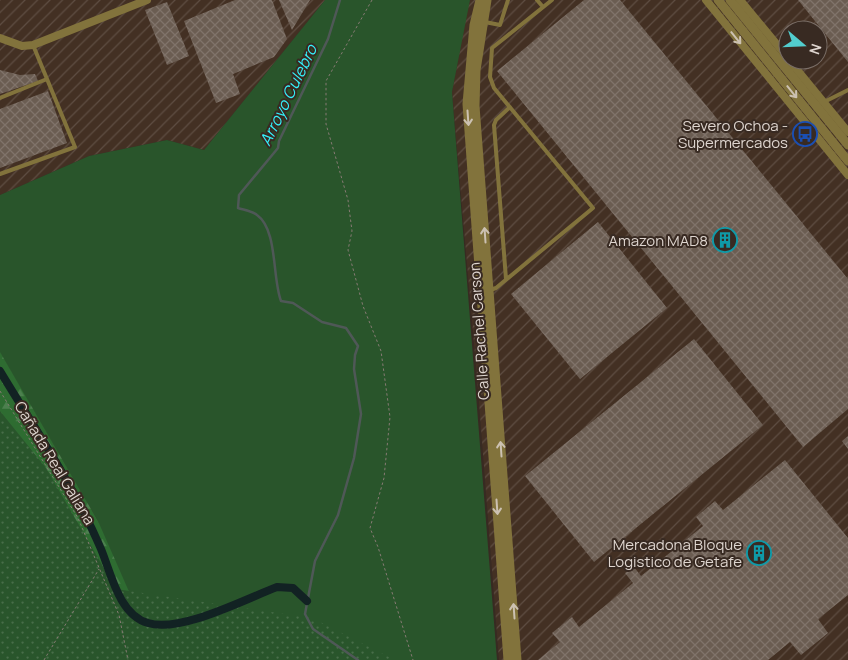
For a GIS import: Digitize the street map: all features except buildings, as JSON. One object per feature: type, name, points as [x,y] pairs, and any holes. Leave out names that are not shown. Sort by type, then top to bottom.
[{"type":"street","points":[[0,38],[22,46],[33,45],[147,0]]},
{"type":"street","name":"Calle Rachel Carson","points":[[480,0],[474,25],[467,104],[508,660]]},
{"type":"street","name":"Calle Rachel Carson","points":[[487,0],[476,70],[475,106],[518,660]]},
{"type":"street","points":[[706,0],[848,175]]},
{"type":"street","points":[[718,0],[848,161]]},
{"type":"street","points":[[730,0],[848,145]]},
{"type":"street","points":[[740,0],[778,46]]},
{"type":"street","points":[[798,70],[848,132]]},
{"type":"lane","points":[[483,22],[500,25],[508,0]]},
{"type":"lane","points":[[537,0],[543,7]]},
{"type":"lane","points":[[489,290],[496,288],[593,208],[491,82],[492,48],[552,0]]},
{"type":"lane","points":[[0,174],[75,147],[33,45]]},
{"type":"lane","points":[[0,98],[47,79]]},
{"type":"lane","points":[[824,102],[848,90]]},
{"type":"lane","points":[[506,279],[494,125],[498,118],[510,107]]},
{"type":"path","points":[[372,0],[326,81],[326,124],[348,200],[352,231],[348,250],[363,306],[381,351],[390,417],[384,478],[370,528],[378,546],[413,660]]},
{"type":"path","name":"Cañada Real Galiana","points":[[0,391],[78,518],[119,615],[128,660]]},
{"type":"path","points":[[44,660],[99,568]]},
{"type":"shaded area","points":[[0,0],[325,0],[204,150],[167,140],[89,156],[0,195]]},
{"type":"shaded area","points":[[469,0],[848,0],[848,660],[499,660],[452,92]]},
{"type":"green space","points":[[325,0],[470,0],[452,92],[497,660],[139,660],[98,521],[0,353],[0,195],[89,156],[167,140],[204,150]]},
{"type":"green space","points":[[0,352],[98,521],[130,594],[139,660],[0,423]]},
{"type":"green space","points":[[0,411],[46,468],[116,589],[312,618],[395,660],[0,660]]},
{"type":"waterway","name":"Arroyo Culebro","points":[[340,0],[328,39],[279,141],[278,148],[239,195],[238,208],[257,215],[264,222],[271,243],[281,301],[293,303],[322,322],[346,328],[358,346],[354,369],[361,414],[354,458],[338,515],[315,561],[305,614],[313,629],[358,660]]},
{"type":"waterway","points":[[0,371],[54,458],[79,503],[101,549],[117,592],[138,619],[162,625],[178,623],[213,613],[277,587],[293,588],[307,601]]},
{"type":"place","name":"Severo Ochoa - Supermercados","points":[[805,134]]},
{"type":"place","name":"Amazon MAD8","points":[[725,240]]},
{"type":"place","name":"Mercadona Bloque Logistico de Getafe","points":[[759,553]]}]
